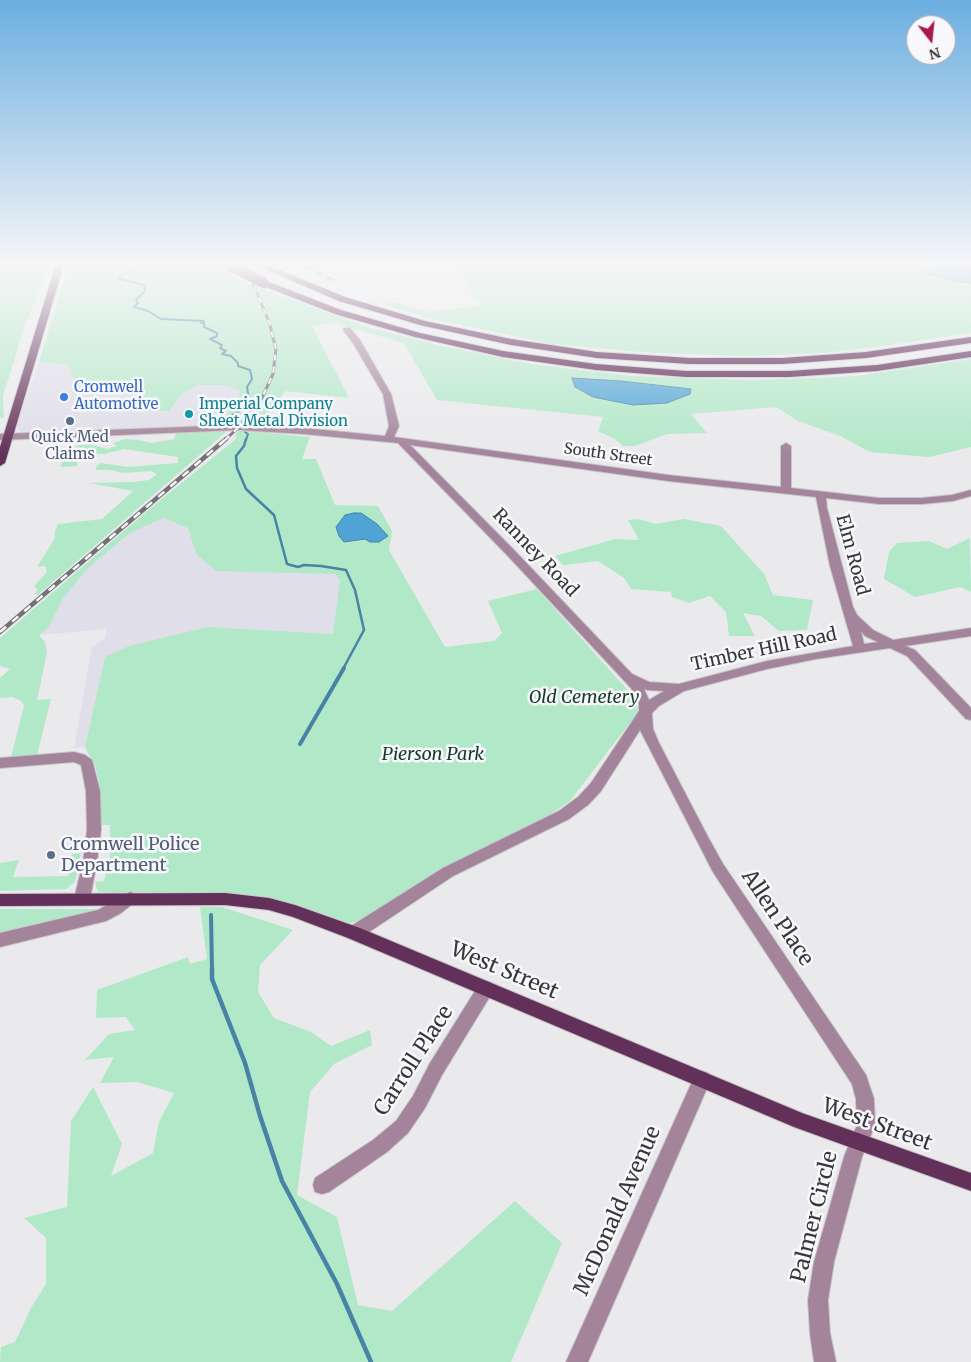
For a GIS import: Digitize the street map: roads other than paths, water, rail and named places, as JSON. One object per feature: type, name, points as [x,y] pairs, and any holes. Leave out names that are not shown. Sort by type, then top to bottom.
[{"type":"highway","points":[[392,328],[444,342],[521,357],[607,368],[709,374],[796,374],[877,368],[971,354]]},
{"type":"highway","points":[[443,328],[501,341],[597,355],[695,361],[782,361],[875,354],[971,340]]},
{"type":"main road","points":[[0,463],[4,437],[39,328]]},
{"type":"main road","name":"West Street","points":[[0,900],[130,898],[244,900],[295,911],[354,933],[859,1143],[971,1182]]},
{"type":"street","points":[[347,330],[357,342],[387,394],[394,426],[389,439]]},
{"type":"street","name":"South Street","points":[[4,437],[239,428],[304,431],[389,439],[634,474],[879,501],[922,501],[952,498],[971,493]]},
{"type":"street","name":"Ranney Road","points":[[401,441],[625,673],[642,695],[644,713]]},
{"type":"street","points":[[419,458],[422,451],[429,445]]},
{"type":"street","points":[[786,446],[786,491]]},
{"type":"street","name":"Elm Road","points":[[820,495],[824,519],[847,607],[863,628],[877,637],[911,653],[918,659],[971,716]]},
{"type":"street","points":[[847,607],[860,649]]},
{"type":"street","name":"Timber Hill Road","points":[[354,933],[448,872],[564,815],[596,787],[644,713],[654,703],[680,688],[767,664],[971,632]]},
{"type":"street","name":"Ranney Road","points":[[625,673],[647,686],[667,689],[680,688]]},
{"type":"street","name":"Allen Place","points":[[644,713],[646,729],[652,743],[684,807],[718,868],[860,1081],[865,1099],[866,1120],[864,1134],[859,1143]]},
{"type":"street","points":[[0,763],[74,757],[80,758],[87,763],[93,791],[94,830],[90,862],[82,899]]},
{"type":"street","points":[[0,940],[100,916],[130,898]]},
{"type":"street","name":"Carroll Place","points":[[322,1186],[380,1146],[402,1127],[419,1102],[436,1069],[486,988]]},
{"type":"street","name":"McDonald Avenue","points":[[577,1362],[702,1079]]},
{"type":"street","name":"Palmer Circle","points":[[825,1362],[820,1332],[818,1300],[824,1262],[859,1143]]},
{"type":"water","points":[[572,378],[621,381],[691,389],[690,394],[667,403],[633,405],[593,397],[575,387]]},
{"type":"water","points":[[361,513],[377,524],[388,536],[379,542],[370,542],[365,539],[344,542],[339,536],[336,527],[345,515]]},
{"type":"waterway","points":[[205,328],[217,333],[217,336],[210,339],[222,345],[220,348],[226,351],[222,354],[231,356],[238,363],[238,366],[250,370],[252,379],[247,387],[248,394],[245,396],[248,398],[241,410],[232,415],[228,421]]},
{"type":"waterway","points":[[211,424],[228,421]]},
{"type":"waterway","points":[[228,421],[231,424]]},
{"type":"waterway","points":[[245,432],[248,434],[246,440]]},
{"type":"waterway","points":[[246,439],[244,446],[236,456],[237,468],[246,489],[274,515],[287,564],[298,567],[304,565],[321,566],[346,570],[355,590],[364,630],[343,669]]},
{"type":"waterway","points":[[300,744],[344,668]]},
{"type":"waterway","points":[[211,915],[212,970]]},
{"type":"waterway","points":[[212,970],[212,979],[245,1063],[260,1116],[282,1181],[337,1284],[371,1362]]},
{"type":"railway","points":[[225,440],[241,425],[260,402],[273,374],[276,349],[270,328]]},
{"type":"railway","points":[[0,632],[226,439]]},
{"type":"place","name":"Cromwell Automotive","points":[[64,397]]},
{"type":"place","name":"Imperial Company Sheet Metal Division","points":[[189,414]]},
{"type":"place","name":"Quick Med Claims","points":[[70,421]]},
{"type":"place","name":"Cromwell Police Department","points":[[51,855]]},
{"type":"park label","name":"Old Cemetery","points":[[584,698]]},
{"type":"park label","name":"Pierson Park","points":[[433,755]]}]
